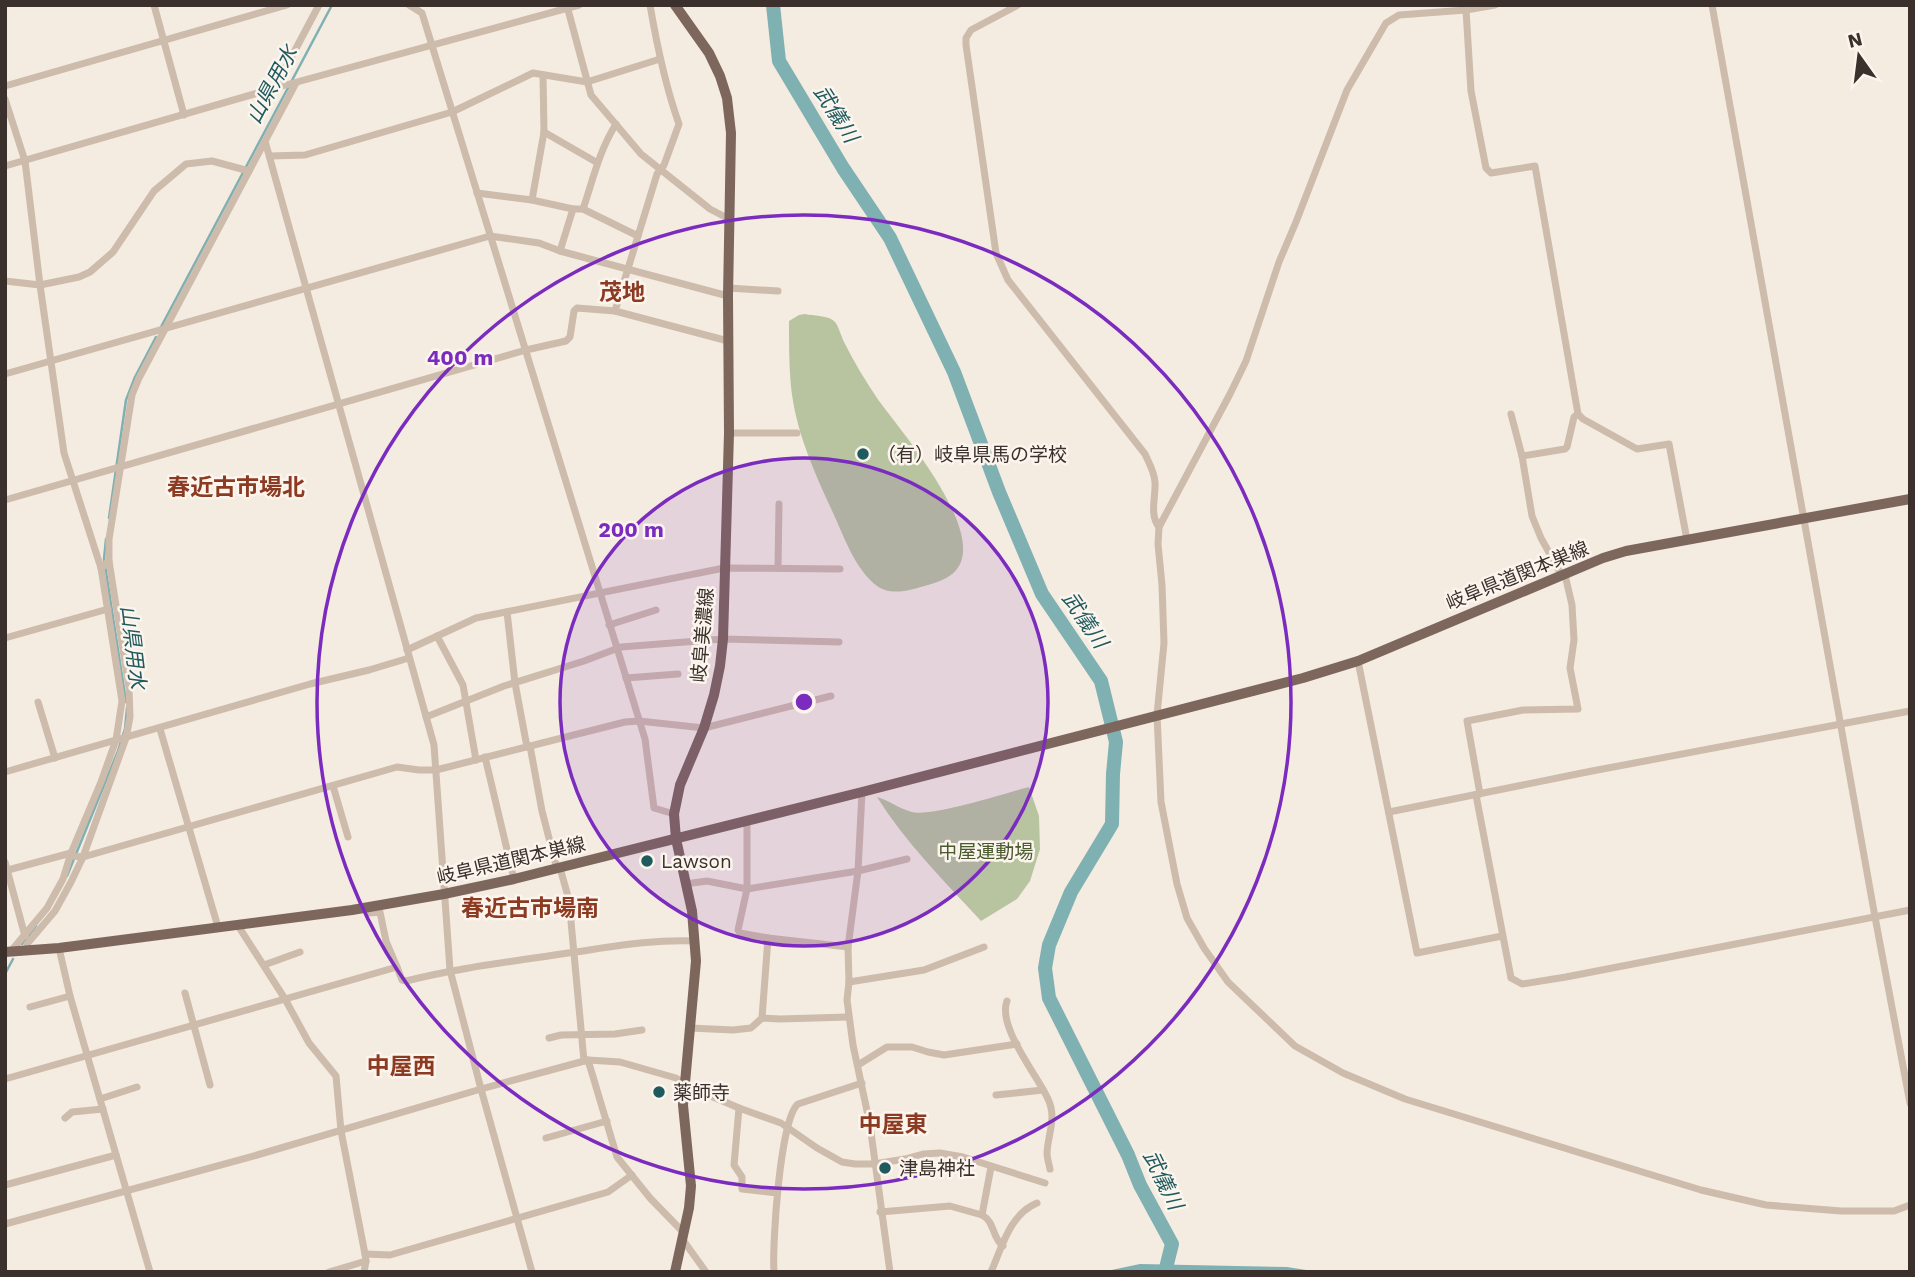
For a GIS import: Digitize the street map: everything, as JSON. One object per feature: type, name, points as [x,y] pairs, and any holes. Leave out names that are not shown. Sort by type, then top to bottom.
[{"type":"main road","name":"岐阜美濃線","points":[[675,5],[709,53],[720,76],[727,98],[731,133],[729,433],[723,639],[720,666],[704,728],[680,785],[674,814],[676,839],[692,911],[696,961],[684,1124],[691,1186],[675,1272]]},
{"type":"main road","name":"岐阜県道関本巣線","points":[[8,952],[26,941],[59,948],[366,908],[514,879],[1303,678],[1358,661],[1603,558],[1626,551],[1910,499]]},
{"type":"street","points":[[153,5],[184,115]]},
{"type":"street","points":[[5,86],[286,5]]},
{"type":"street","points":[[279,87],[320,5]]},
{"type":"street","points":[[409,5],[422,13],[645,739],[654,808],[674,814]]},
{"type":"street","points":[[5,166],[579,5]]},
{"type":"street","points":[[615,311],[657,174],[664,165],[679,124],[669,97],[650,5]]},
{"type":"street","points":[[1018,5],[971,30],[966,38],[996,253],[1008,280],[1144,454],[1152,469],[1153,513],[1159,527]]},
{"type":"street","points":[[1495,5],[1399,15],[1386,23],[1347,90],[1330,131],[1279,262],[1246,361],[1159,527],[1164,643],[1152,717],[1160,752],[1161,802],[1177,884],[1187,918],[1228,982],[1295,1046],[1343,1073],[1405,1099],[1701,1190],[1766,1205],[1841,1211],[1895,1211],[1910,1205]]},
{"type":"street","points":[[1712,5],[1910,1103]]},
{"type":"street","points":[[567,7],[591,95],[641,154],[709,209],[729,219]]},
{"type":"street","points":[[1466,10],[1471,90],[1486,168],[1491,173],[1535,166],[1578,414],[1637,449],[1669,444],[1687,540]]},
{"type":"street","points":[[270,156],[305,155],[452,112],[533,73],[587,82],[660,59]]},
{"type":"street","points":[[532,200],[544,132],[543,75]]},
{"type":"street","points":[[26,941],[55,911],[126,738],[130,716],[129,688],[109,561],[109,539],[132,395],[294,83]]},
{"type":"street","points":[[5,99],[25,161],[64,453],[101,568],[122,701],[116,740],[77,856],[26,941]]},
{"type":"street","points":[[583,209],[596,162],[616,124]]},
{"type":"street","points":[[544,132],[596,162]]},
{"type":"street","points":[[265,141],[434,746],[450,970],[533,1272]]},
{"type":"street","points":[[5,281],[40,285],[79,277],[94,269],[113,252],[154,191],[186,164],[212,162],[249,171]]},
{"type":"street","points":[[477,193],[583,209],[638,236]]},
{"type":"street","points":[[560,251],[573,209]]},
{"type":"street","points":[[5,374],[490,236],[539,243],[628,269],[728,292],[778,291]]},
{"type":"street","points":[[5,500],[526,350],[566,341],[570,337],[574,311],[577,308],[615,311],[728,341]]},
{"type":"street","points":[[1511,414],[1522,456],[1532,516],[1541,538],[1564,575],[1572,605],[1574,640],[1570,668],[1578,709],[1523,710],[1467,721],[1511,978],[1522,984],[1566,977],[1910,910]]},
{"type":"street","points":[[1522,456],[1567,447],[1574,417],[1578,414]]},
{"type":"street","points":[[729,433],[797,433]]},
{"type":"street","points":[[778,568],[779,504]]},
{"type":"street","points":[[101,568],[109,561]]},
{"type":"street","points":[[5,772],[160,729],[408,654],[476,618],[724,568],[840,569]]},
{"type":"street","points":[[5,638],[108,609]]},
{"type":"street","points":[[609,625],[656,610]]},
{"type":"street","points":[[507,612],[515,682],[528,747],[542,811],[569,900],[581,1035],[586,1061],[617,1157],[683,1236],[706,1272]]},
{"type":"street","points":[[438,636],[463,684],[475,760]]},
{"type":"street","points":[[426,717],[515,682],[584,661],[616,648],[723,639],[839,642]]},
{"type":"street","points":[[1358,661],[1417,953],[1502,936]]},
{"type":"street","points":[[626,678],[678,674]]},
{"type":"street","points":[[26,941],[7,871],[188,827],[397,767],[436,770],[625,722],[704,728],[831,696]]},
{"type":"street","points":[[38,702],[55,758]]},
{"type":"street","points":[[1389,812],[1910,711]]},
{"type":"street","points":[[160,729],[218,927]]},
{"type":"street","points":[[485,757],[514,879]]},
{"type":"street","points":[[333,786],[348,837]]},
{"type":"street","points":[[862,792],[858,871],[848,947],[847,1000],[870,1125],[890,1272]]},
{"type":"street","points":[[747,821],[747,889],[738,930],[740,933],[848,947]]},
{"type":"street","points":[[685,884],[707,881],[747,889],[858,871],[907,859]]},
{"type":"street","points":[[366,908],[370,912],[380,912],[386,941],[402,980],[406,981],[450,970],[653,941],[695,941]]},
{"type":"street","points":[[237,924],[264,964],[309,1043],[336,1076],[341,1130],[366,1257],[364,1272]]},
{"type":"street","points":[[690,1028],[751,1028],[762,1018],[768,938]]},
{"type":"street","points":[[849,982],[923,970],[984,947]]},
{"type":"street","points":[[59,948],[150,1272]]},
{"type":"street","points":[[264,964],[300,952]]},
{"type":"street","points":[[5,1079],[397,967]]},
{"type":"street","points":[[185,993],[210,1085]]},
{"type":"street","points":[[30,1007],[71,996]]},
{"type":"street","points":[[1007,1001],[1007,1021],[1053,1110],[1047,1152],[1050,1169]]},
{"type":"street","points":[[762,1018],[848,1017]]},
{"type":"street","points":[[549,1038],[642,1030]]},
{"type":"street","points":[[858,1065],[887,1047],[912,1046],[944,1055],[1017,1044]]},
{"type":"street","points":[[5,1224],[586,1061],[620,1062],[676,1078],[685,1085],[781,1123],[832,1158],[855,1164],[874,1164],[940,1153],[963,1157],[1045,1183]]},
{"type":"street","points":[[774,1272],[777,1193],[791,1114],[799,1104],[862,1083]]},
{"type":"street","points":[[100,1099],[137,1087]]},
{"type":"street","points":[[996,1095],[1043,1090]]},
{"type":"street","points":[[739,1108],[734,1165],[742,1177],[742,1189],[777,1193]]},
{"type":"street","points":[[65,1118],[72,1112],[103,1109]]},
{"type":"street","points":[[546,1138],[607,1121]]},
{"type":"street","points":[[5,1185],[116,1155]]},
{"type":"street","points":[[982,1215],[991,1167]]},
{"type":"street","points":[[330,1272],[366,1257],[390,1255],[608,1192],[632,1175]]},
{"type":"street","points":[[991,1272],[1015,1219],[1027,1207],[1037,1203]]},
{"type":"street","points":[[880,1212],[950,1206],[989,1219],[998,1242],[1003,1246]]},
{"type":"green space","name":"（有）岐阜県馬の学校","points":[[805,314],[825,317],[835,322],[869,387],[920,456],[950,504],[963,549],[959,566],[945,578],[909,590],[889,591],[869,579],[851,553],[814,471],[795,411],[790,377],[789,321]]},
{"type":"green space","name":"中屋運動場","points":[[1029,787],[1039,816],[1040,849],[1030,881],[1017,899],[981,921],[913,846],[877,797],[907,811],[922,813],[952,808]]},
{"type":"water","points":[[1140,1264],[1287,1267],[1319,1272],[1102,1272]]},
{"type":"waterway","name":"山県用水","points":[[161,327],[332,5]]},
{"type":"waterway","name":"武儀川","points":[[773,5],[779,61],[843,168],[890,238],[954,372],[999,492],[1042,594],[1101,681],[1116,742],[1112,824],[1071,892],[1049,945],[1045,968],[1049,998],[1128,1155],[1140,1185],[1172,1244],[1165,1272]]},
{"type":"waterway","name":"山県用水","points":[[109,518],[126,400],[156,337]]},
{"type":"waterway","name":"山県用水","points":[[106,539],[104,559],[126,702]]},
{"type":"waterway","name":"山県用水","points":[[67,876],[118,751],[125,729],[127,708]]},
{"type":"waterway","name":"山県用水","points":[[22,944],[36,926]]},
{"type":"waterway","name":"山県用水","points":[[5,974],[13,959]]},
{"type":"place","name":"（有）岐阜県馬の学校","points":[[863,454]]},
{"type":"place","name":"Lawson","points":[[647,861]]},
{"type":"place","name":"薬師寺","points":[[659,1092]]},
{"type":"place","name":"津島神社","points":[[885,1168]]},
{"type":"district","name":"茂地","points":[[622,292]]},
{"type":"district","name":"春近古市場北","points":[[236,487]]},
{"type":"district","name":"春近古市場南","points":[[530,908]]},
{"type":"district","name":"中屋西","points":[[401,1066]]},
{"type":"district","name":"中屋東","points":[[893,1124]]}]
